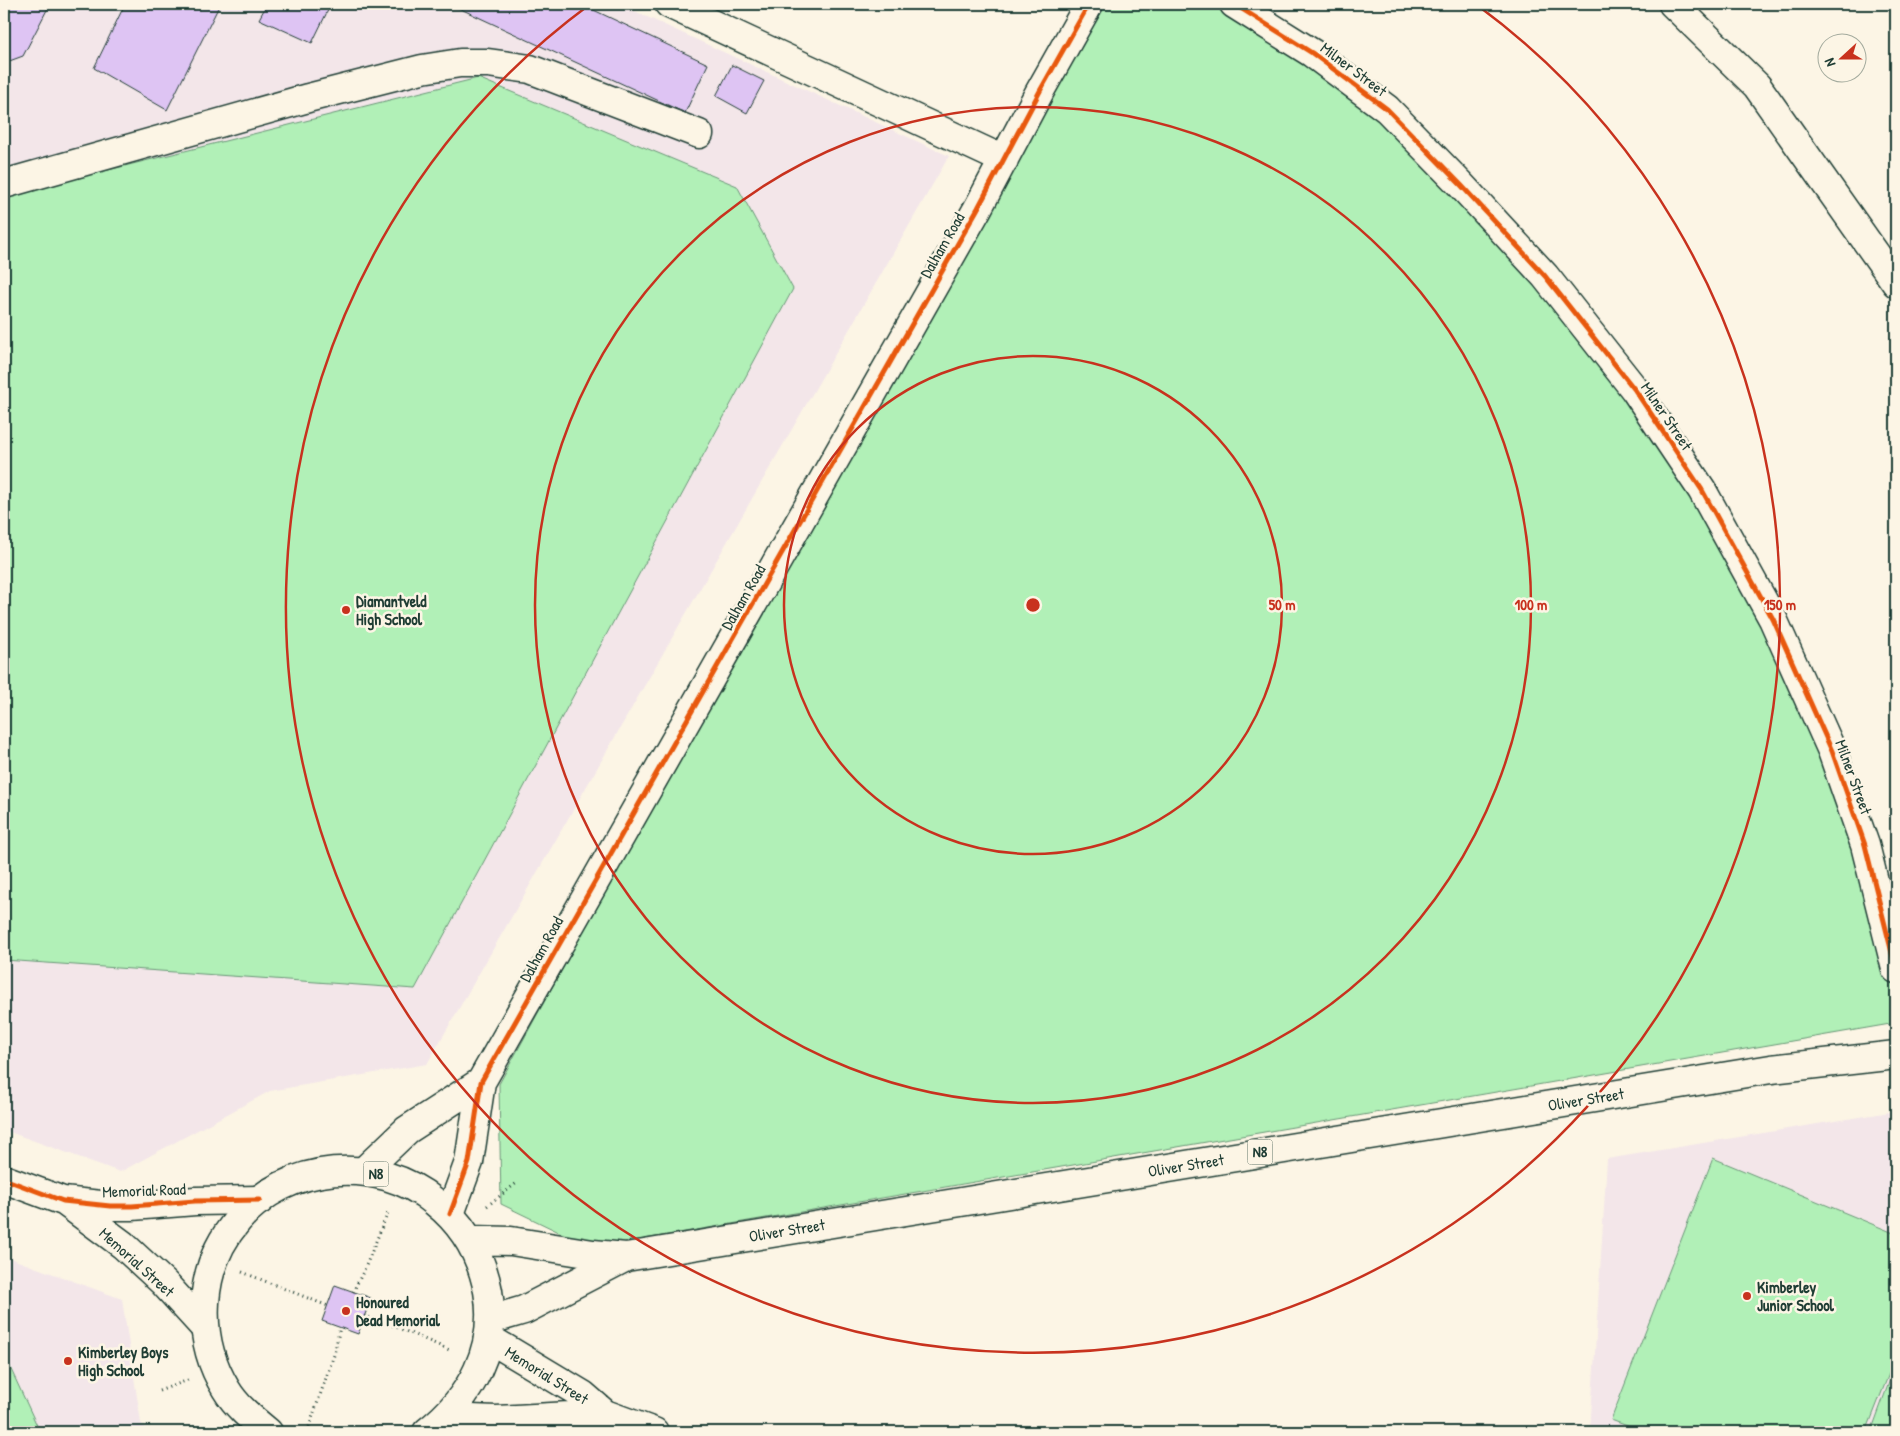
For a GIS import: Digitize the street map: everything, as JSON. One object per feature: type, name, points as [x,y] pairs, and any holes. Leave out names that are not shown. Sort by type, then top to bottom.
[{"type":"main road","points":[[669,4],[1004,160]]},
{"type":"main road","name":"Dalham Road","points":[[450,1214],[468,1162],[480,1082],[794,533],[1004,160],[1089,4]]},
{"type":"main road","name":"Milner Street","points":[[1234,4],[1312,53],[1387,109],[1461,185],[1545,276],[1635,390],[1702,490],[1773,619],[1836,760],[1865,845],[1896,969]]},
{"type":"main road","points":[[1673,4],[1757,86],[1896,283]]},
{"type":"main road","points":[[4,184],[308,98],[422,69],[460,63],[488,63],[530,69],[699,134]]},
{"type":"main road","name":"Oliver Street","points":[[470,1240],[511,1241],[593,1254],[626,1257],[1771,1069],[1896,1055]]},
{"type":"main road","name":"Dalham Road","points":[[364,1171],[407,1130],[480,1082]]},
{"type":"main road","name":"N8","points":[[268,1432],[236,1420],[226,1390],[215,1370],[207,1343],[205,1328],[204,1300],[210,1270],[222,1243],[238,1219],[260,1200],[283,1185],[309,1175],[336,1170],[364,1171],[396,1179],[425,1193],[450,1214],[470,1240],[479,1259],[486,1279],[489,1299],[489,1329],[480,1367],[466,1394],[436,1425]]},
{"type":"main road","name":"Memorial Road","points":[[4,1179],[63,1200],[110,1206],[195,1201],[260,1200]]},
{"type":"main road","name":"Memorial Street","points":[[63,1200],[123,1245],[164,1283],[205,1328]]},
{"type":"main road","name":"Oliver Street","points":[[489,1329],[626,1257]]},
{"type":"main road","name":"Memorial Street","points":[[489,1329],[583,1394],[605,1414],[654,1432]]},
{"type":"main road","name":"Memorial Street","points":[[436,1425],[605,1414]]},
{"type":"path","points":[[353,1292],[392,1203]]},
{"type":"path","points":[[237,1270],[328,1306]]},
{"type":"path","points":[[364,1316],[389,1324],[453,1351]]},
{"type":"path","points":[[309,1427],[334,1356],[340,1327]]},
{"type":"shaded area","name":"Diamantveld High School","points":[[4,4],[619,4],[949,156],[427,1064],[270,1091],[120,1172],[4,1130]]},
{"type":"shaded area","name":"Kimberley Junior School","points":[[1896,1111],[1896,1432],[1590,1432],[1607,1159]]},
{"type":"shaded area","name":"Kimberley Boys High School","points":[[4,1256],[122,1299],[141,1423],[149,1432],[4,1432]]},
{"type":"green space","points":[[1093,4],[1233,4],[1386,106],[1689,463],[1826,763],[1887,953],[1896,992],[1896,1023],[592,1248],[501,1204],[499,1084]]},
{"type":"green space","name":"Diamantveld High School","points":[[478,78],[737,186],[793,289],[415,989],[4,960],[4,196]]},
{"type":"green space","name":"Kimberley Junior School","points":[[1713,1158],[1896,1234],[1896,1356],[1866,1432],[1644,1432],[1611,1420]]},
{"type":"green space","points":[[4,1359],[8,1363],[40,1432],[4,1432]]},
{"type":"green space","points":[[1896,1363],[1896,1432],[1871,1432]]},
{"type":"building","points":[[4,4],[50,4],[23,56],[4,63]]},
{"type":"building","points":[[125,4],[220,4],[167,110],[94,68]]},
{"type":"building","points":[[267,4],[331,4],[312,43],[259,19]]},
{"type":"building","points":[[450,4],[581,4],[708,64],[685,113]]},
{"type":"building","points":[[732,65],[764,81],[747,113],[716,96]]},
{"type":"building","name":"Honoured Dead Memorial","points":[[335,1285],[371,1298],[358,1334],[322,1321]]},
{"type":"cycle path","points":[[450,1214],[469,1162],[481,1082],[978,208],[1089,4]]},
{"type":"cycle path","points":[[1234,4],[1312,53],[1387,109],[1461,185],[1545,276],[1635,390],[1702,490],[1773,619],[1832,751],[1865,845],[1896,969]]},
{"type":"cycle path","points":[[4,1179],[63,1201],[110,1206],[195,1201],[260,1200]]},
{"type":"place","name":"Diamantveld High School","points":[[346,610]]},
{"type":"place","name":"Kimberley Junior School","points":[[1747,1296]]},
{"type":"place","name":"Honoured Dead Memorial","points":[[346,1311]]},
{"type":"place","name":"Kimberley Boys High School","points":[[68,1361]]}]
